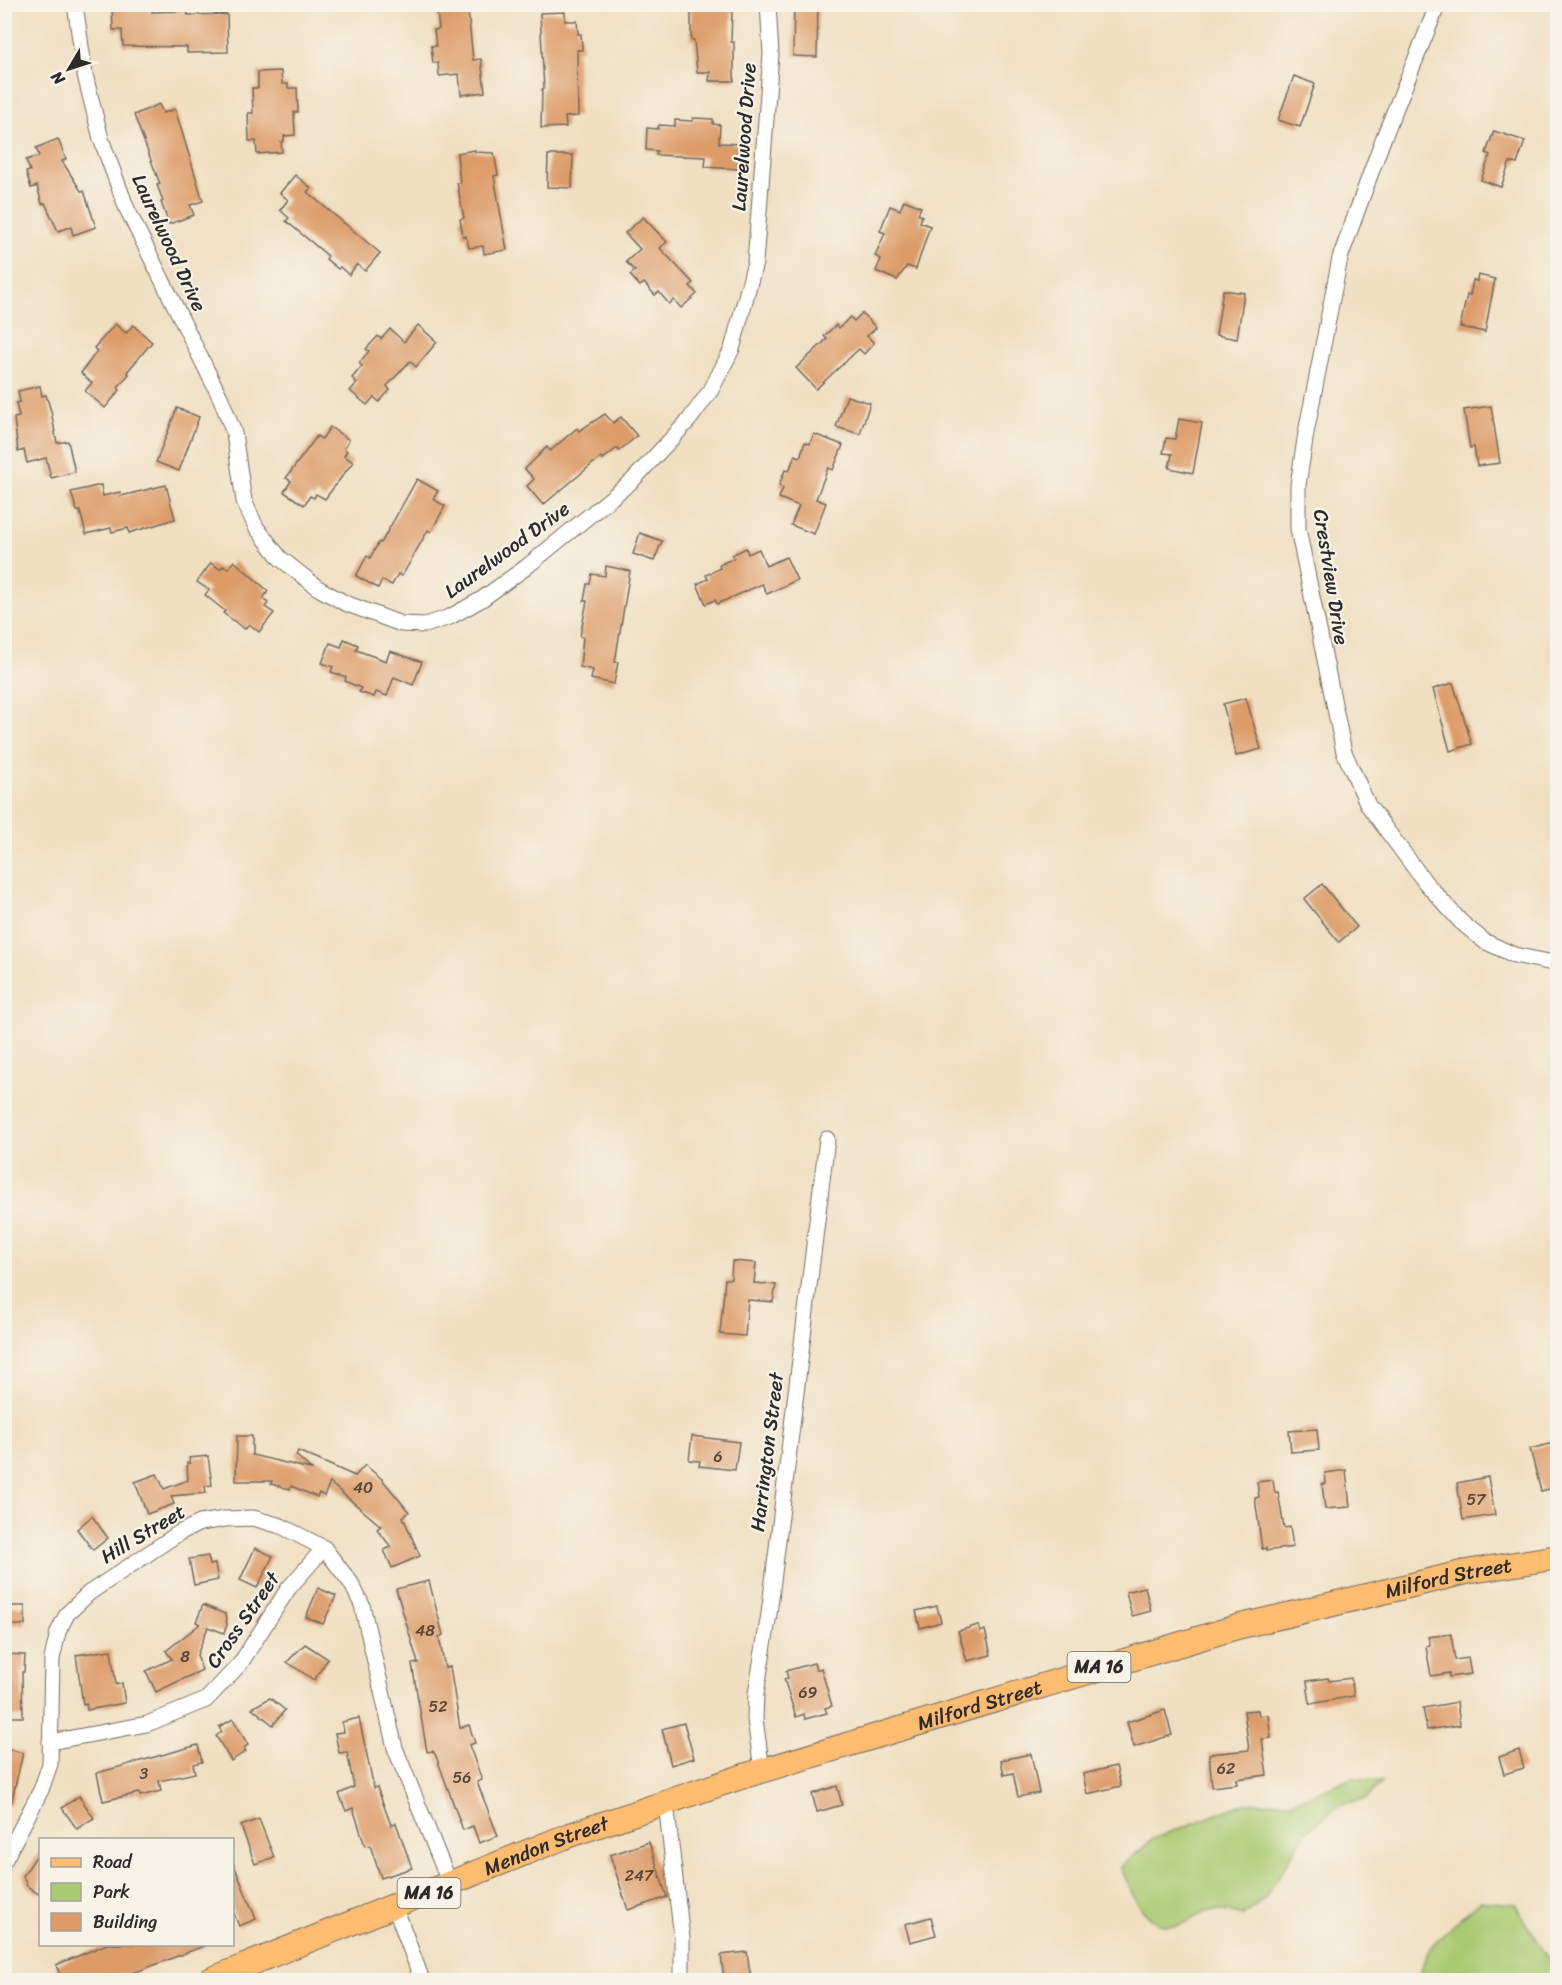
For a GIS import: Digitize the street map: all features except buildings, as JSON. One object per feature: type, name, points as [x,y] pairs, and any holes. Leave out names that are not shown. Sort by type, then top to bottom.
[{"type":"main road","name":"Milford Street","points":[[657,1806],[762,1770],[1237,1627],[1466,1572],[1557,1557]]},
{"type":"main road","name":"Mendon Street","points":[[210,1980],[236,1976],[567,1836],[657,1806]]},
{"type":"street","name":"Laurelwood Drive","points":[[75,4],[86,75],[101,139],[127,209],[221,399],[234,433],[244,501],[256,527],[280,558],[318,588],[345,603],[401,624],[425,625],[450,617],[482,599],[525,568],[632,481],[654,454],[689,420],[711,390],[732,349],[755,263],[771,54],[768,4]]},
{"type":"street","name":"Crestview Drive","points":[[1438,4],[1374,164],[1340,258],[1306,433],[1298,485],[1298,529],[1344,752],[1368,805],[1425,882],[1461,922],[1484,941],[1514,955],[1557,964]]},
{"type":"street","name":"Harrington Street","points":[[762,1770],[755,1719],[757,1681],[769,1614],[827,1139]]},
{"type":"street","name":"Hill Street","points":[[4,1861],[41,1791],[50,1764],[52,1659],[58,1632],[67,1614],[98,1587],[179,1533],[200,1523],[253,1518],[281,1526],[324,1548],[337,1562],[362,1605],[395,1748],[450,1884]]},
{"type":"street","name":"Cross Street","points":[[50,1742],[147,1724],[206,1700],[240,1664],[288,1589],[324,1548]]},
{"type":"street","points":[[657,1806],[682,1938],[682,1980]]},
{"type":"street","points":[[395,1907],[422,1980]]},
{"type":"green space","points":[[1352,1778],[1382,1782],[1366,1799],[1341,1804],[1306,1832],[1265,1898],[1243,1916],[1212,1910],[1182,1924],[1170,1926],[1159,1924],[1150,1918],[1135,1899],[1121,1867],[1153,1839],[1245,1803],[1293,1802]]},
{"type":"green space","points":[[1480,1901],[1515,1904],[1554,1967],[1553,1980],[1419,1980],[1421,1968],[1433,1946]]}]
